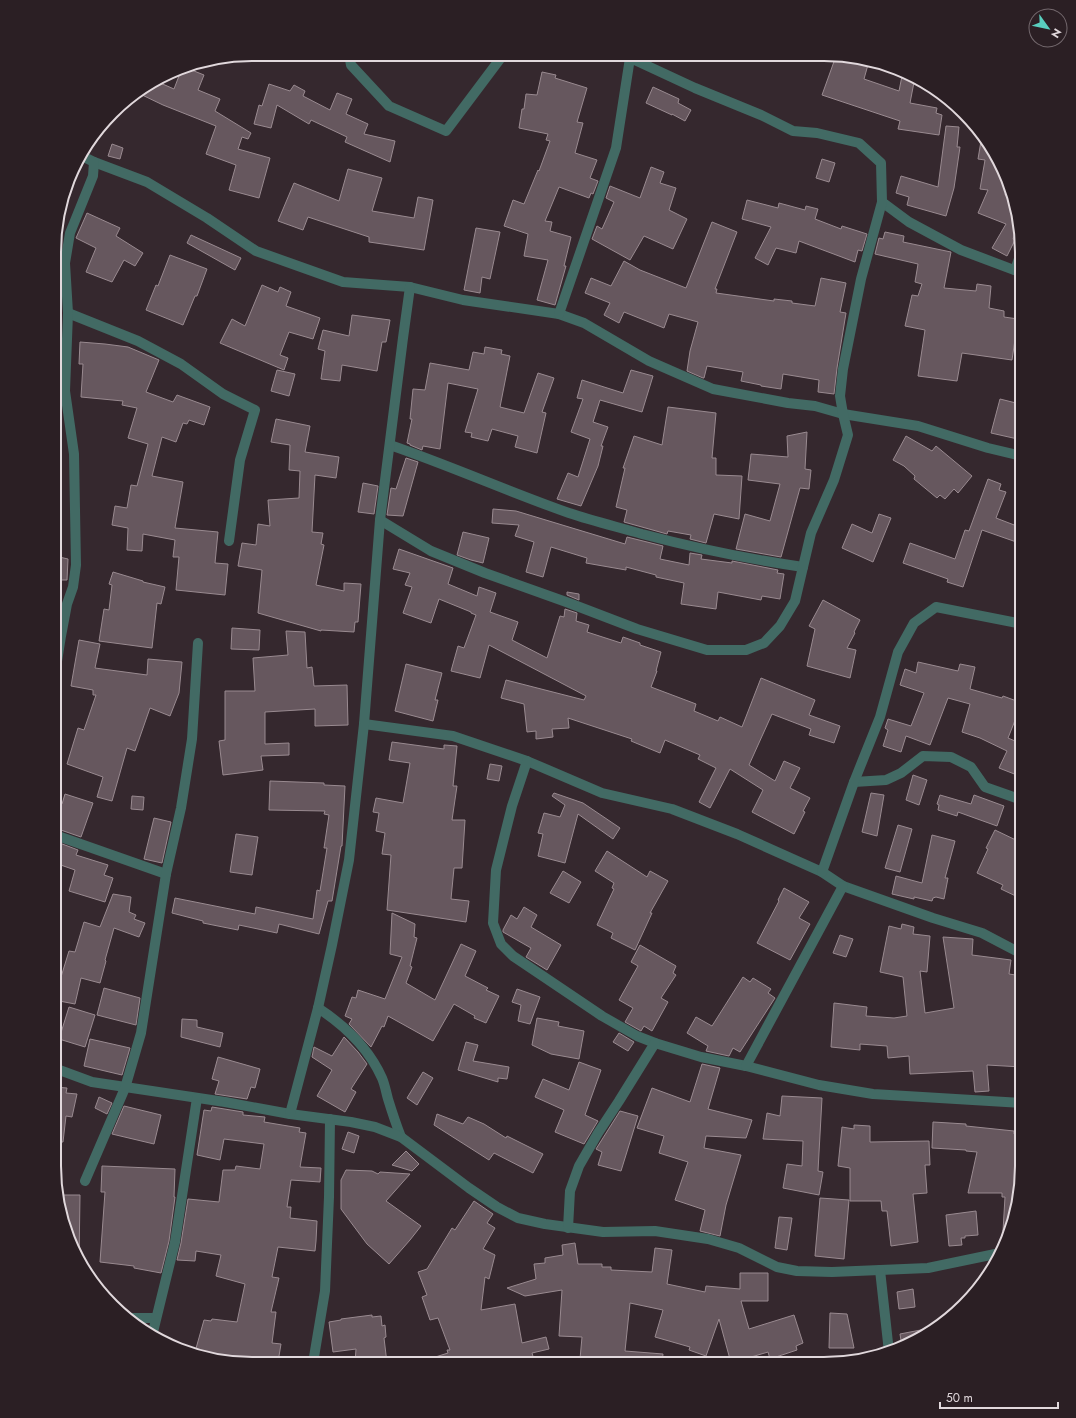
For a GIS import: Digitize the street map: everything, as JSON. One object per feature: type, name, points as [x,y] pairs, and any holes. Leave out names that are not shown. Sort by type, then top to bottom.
[{"type":"street","points":[[350,61],[351,65],[388,106],[446,131],[498,61]]},
{"type":"street","points":[[559,314],[616,148],[627,61]]},
{"type":"street","points":[[380,520],[431,551],[485,573],[637,629],[707,650],[746,650],[764,643],[780,626],[795,601],[811,533],[834,480],[848,436],[842,414],[840,396],[845,356],[861,280],[882,202],[881,163],[859,143],[817,133],[793,131],[761,115],[695,88],[636,61]]},
{"type":"street","points":[[86,158],[94,162],[147,182],[207,218],[256,251],[343,282],[410,287],[463,300],[559,314],[584,323],[649,361],[713,389],[788,403],[815,406],[842,414],[918,426],[988,448],[1015,454]]},
{"type":"street","points":[[61,636],[67,604],[73,586],[76,565],[74,454],[65,391],[68,313],[65,263],[70,233],[94,176],[94,162]]},
{"type":"street","points":[[882,202],[909,222],[960,250],[1015,270]]},
{"type":"street","points":[[290,1114],[318,1008],[349,860],[364,724],[380,520],[402,338],[410,287]]},
{"type":"street","points":[[68,313],[138,341],[181,364],[223,394],[256,410],[240,460],[228,541]]},
{"type":"street","points":[[390,446],[434,460],[498,488],[570,514],[687,546],[802,567]]},
{"type":"street","points":[[822,872],[854,782],[880,717],[898,652],[914,623],[936,607],[1015,623]]},
{"type":"street","points":[[85,1181],[125,1088],[141,1032],[166,874],[181,808],[192,739],[198,643]]},
{"type":"street","points":[[364,724],[453,736],[527,760],[602,794],[672,809],[737,834],[822,872],[843,886],[933,918],[982,933],[1015,950]]},
{"type":"street","points":[[854,782],[886,780],[901,773],[923,756],[951,757],[971,767],[985,787],[1015,798]]},
{"type":"street","points":[[527,760],[512,806],[496,870],[493,923],[501,944],[512,956],[602,1016],[637,1036],[701,1057],[746,1066],[819,1085],[873,1094],[1015,1103]]},
{"type":"street","points":[[61,838],[166,874]]},
{"type":"street","points":[[746,1066],[843,886]]},
{"type":"street","points":[[318,1008],[331,1017],[347,1032],[373,1061],[382,1079],[401,1137]]},
{"type":"street","points":[[568,1228],[570,1191],[579,1166],[598,1133],[656,1043]]},
{"type":"street","points":[[61,1071],[92,1082],[125,1088],[351,1122],[375,1127],[401,1137],[469,1188],[518,1218],[545,1224],[603,1232],[655,1231],[708,1239],[739,1248],[777,1267],[797,1271],[832,1272],[928,1268],[993,1254]]},
{"type":"street","points":[[153,1329],[176,1242],[197,1098]]},
{"type":"street","points":[[314,1357],[325,1291],[329,1197],[330,1119]]},
{"type":"street","points":[[880,1270],[888,1346]]},
{"type":"street","points":[[136,1318],[156,1318]]},
{"type":"building","points":[[834,61],[867,66],[864,79],[899,91],[902,78],[914,84],[910,103],[937,108],[936,113],[942,115],[939,135],[898,129],[900,121],[822,95]]},
{"type":"building","points":[[192,70],[204,75],[198,90],[220,99],[215,111],[251,133],[248,139],[242,137],[238,149],[270,158],[259,198],[229,190],[236,165],[206,154],[216,126],[143,95],[162,84],[174,89],[179,76]]},
{"type":"building","points":[[542,72],[556,75],[555,78],[587,88],[577,122],[583,123],[575,153],[597,160],[590,178],[598,181],[593,194],[591,193],[589,198],[559,187],[545,221],[552,222],[550,231],[571,237],[564,266],[566,266],[555,305],[537,300],[548,260],[524,256],[528,234],[504,226],[513,200],[524,204],[538,170],[539,171],[550,141],[546,140],[548,134],[519,128],[526,94],[537,95]]},
{"type":"building","points":[[269,84],[290,91],[294,85],[305,91],[303,96],[330,110],[337,93],[352,99],[346,114],[368,124],[364,134],[395,141],[390,162],[345,142],[347,137],[311,120],[309,124],[277,105],[271,128],[254,124],[259,105],[262,106]]},
{"type":"building","points":[[653,87],[679,99],[678,103],[691,110],[685,121],[646,103]]},
{"type":"building","points":[[946,126],[959,127],[957,147],[960,147],[954,188],[946,216],[907,205],[909,197],[896,193],[901,176],[938,187]]},
{"type":"building","points":[[981,143],[995,167],[1005,190],[1014,236],[1013,239],[1015,240],[1007,256],[992,248],[1006,224],[978,213],[988,190],[980,189],[985,160],[978,159]]},
{"type":"building","points":[[112,144],[123,148],[120,159],[108,156]]},
{"type":"building","points":[[822,159],[835,163],[829,182],[816,178]]},
{"type":"building","points":[[651,167],[664,172],[660,183],[676,188],[669,210],[687,219],[673,249],[644,236],[630,260],[592,239],[597,226],[602,229],[614,202],[606,198],[610,186],[640,198]]},
{"type":"building","points":[[348,169],[382,178],[372,211],[414,218],[418,197],[433,200],[424,250],[369,242],[369,237],[308,217],[303,230],[278,221],[294,183],[339,201]]},
{"type":"building","points":[[747,200],[778,208],[779,203],[805,210],[806,206],[818,209],[815,219],[841,229],[842,226],[867,234],[862,251],[858,250],[855,262],[799,241],[796,253],[776,248],[768,265],[755,258],[771,227],[742,219]]},
{"type":"building","points":[[87,213],[120,228],[116,236],[143,253],[135,266],[124,260],[112,282],[86,272],[96,248],[76,238]]},
{"type":"building","points":[[712,222],[737,232],[715,289],[717,289],[716,293],[774,301],[774,299],[792,301],[792,303],[815,306],[821,278],[846,283],[840,312],[846,313],[834,394],[818,392],[819,380],[783,374],[781,389],[741,381],[743,372],[707,366],[703,378],[687,371],[690,351],[698,322],[669,314],[664,328],[624,312],[619,323],[604,315],[610,303],[585,293],[591,278],[611,286],[624,261],[640,270],[686,288]]},
{"type":"building","points":[[476,228],[500,232],[490,279],[482,277],[480,293],[464,290]]},
{"type":"building","points":[[885,232],[904,236],[903,242],[951,252],[944,288],[976,291],[977,284],[991,286],[989,308],[1004,311],[1004,317],[1015,319],[1015,340],[1012,360],[962,353],[957,381],[918,376],[925,330],[905,326],[912,295],[918,296],[922,284],[915,282],[918,264],[875,254],[879,238],[883,239]]},
{"type":"building","points":[[191,235],[241,258],[235,270],[187,243]]},
{"type":"building","points":[[170,255],[207,269],[197,296],[195,296],[183,325],[146,310],[156,285],[158,286]]},
{"type":"building","points":[[262,285],[278,292],[280,287],[291,292],[286,306],[320,318],[313,339],[289,332],[280,355],[288,358],[284,370],[220,343],[232,319],[245,326]]},
{"type":"building","points":[[352,315],[390,320],[386,342],[382,342],[377,371],[342,365],[340,381],[321,379],[325,351],[318,349],[323,330],[349,336]]},
{"type":"building","points":[[80,342],[128,347],[159,360],[146,392],[173,402],[177,395],[210,407],[204,425],[189,420],[187,424],[183,423],[176,442],[162,437],[152,476],[183,482],[175,528],[218,532],[215,563],[228,564],[225,595],[176,590],[179,557],[173,557],[175,540],[143,534],[142,551],[127,550],[128,528],[112,525],[115,506],[127,508],[131,485],[137,486],[148,444],[128,438],[137,408],[122,405],[123,401],[81,397],[83,364],[79,364]]},
{"type":"building","points":[[485,347],[502,350],[501,354],[510,356],[500,407],[524,413],[538,373],[554,378],[542,412],[546,413],[537,453],[515,447],[518,436],[492,429],[488,441],[471,437],[472,433],[465,432],[478,389],[448,383],[440,449],[423,446],[422,450],[407,443],[412,419],[410,419],[413,389],[425,390],[430,363],[469,370],[473,352],[484,354]]},
{"type":"building","points":[[277,370],[295,374],[289,396],[271,391]]},
{"type":"building","points":[[631,370],[653,376],[642,412],[600,400],[593,422],[608,427],[601,446],[603,446],[598,466],[581,506],[557,499],[568,473],[578,477],[590,439],[571,432],[583,399],[577,398],[582,380],[623,393]]},
{"type":"building","points":[[1000,399],[1015,403],[1015,438],[991,433]]},
{"type":"building","points":[[668,407],[716,413],[712,458],[716,458],[716,475],[742,476],[739,519],[714,514],[706,543],[690,539],[691,535],[668,531],[667,534],[624,522],[627,510],[616,507],[625,468],[623,468],[634,436],[662,445]]},
{"type":"building","points":[[276,419],[310,426],[305,452],[339,457],[336,478],[315,475],[312,532],[323,533],[321,544],[324,545],[316,585],[344,591],[344,583],[361,584],[358,622],[355,622],[354,632],[321,631],[258,613],[262,570],[238,566],[242,543],[256,545],[258,524],[270,526],[268,500],[299,498],[300,471],[289,470],[290,445],[271,442]]},
{"type":"building","points":[[807,432],[805,469],[811,470],[809,489],[800,488],[781,557],[736,549],[745,514],[770,521],[780,484],[748,480],[751,454],[788,457],[787,436]]},
{"type":"building","points":[[906,436],[932,451],[936,446],[972,476],[958,493],[954,489],[945,499],[940,495],[937,498],[914,479],[915,476],[904,466],[893,460]]},
{"type":"building","points":[[406,458],[418,462],[403,516],[387,515],[391,488],[396,489]]},
{"type":"building","points":[[988,479],[1001,484],[999,490],[1006,492],[996,518],[1015,525],[1015,542],[982,530],[963,587],[947,582],[948,579],[903,563],[910,543],[955,559],[965,530],[969,531]]},
{"type":"building","points":[[363,483],[378,486],[374,514],[358,512]]},
{"type":"building","points":[[493,509],[516,511],[625,544],[627,537],[663,546],[660,559],[689,565],[690,553],[702,555],[701,559],[732,563],[732,561],[778,570],[777,573],[784,574],[780,599],[762,596],[761,600],[718,592],[716,609],[681,604],[684,583],[656,577],[656,575],[626,567],[626,570],[586,563],[587,558],[551,547],[543,577],[526,572],[534,542],[515,536],[519,525],[492,523]]},
{"type":"building","points":[[879,514],[891,518],[873,562],[842,548],[852,524],[872,533]]},
{"type":"building","points":[[463,532],[489,538],[483,563],[457,555]]},
{"type":"building","points":[[399,549],[453,568],[448,584],[477,596],[479,587],[496,593],[490,612],[518,622],[512,640],[547,658],[560,616],[564,617],[565,609],[577,613],[576,621],[589,625],[587,632],[621,643],[623,637],[661,652],[657,671],[651,687],[696,704],[694,711],[718,721],[720,717],[742,727],[761,678],[815,700],[809,715],[840,726],[834,743],[809,735],[811,729],[772,714],[749,765],[775,781],[784,761],[800,768],[790,788],[810,798],[794,834],[752,812],[763,790],[730,769],[710,808],[699,802],[716,768],[698,759],[700,755],[665,740],[660,753],[631,741],[632,739],[568,718],[569,728],[552,729],[553,737],[536,739],[536,731],[527,732],[524,704],[501,698],[506,680],[584,700],[586,696],[489,645],[480,678],[451,671],[458,646],[464,648],[476,615],[439,599],[431,623],[403,613],[412,587],[405,585],[410,573],[393,569]]},
{"type":"building","points":[[61,557],[68,559],[67,580],[61,580]]},
{"type":"building","points":[[113,572],[143,582],[165,587],[161,604],[157,603],[152,648],[99,641],[104,609],[109,610],[112,585],[109,584]]},
{"type":"building","points":[[567,592],[579,594],[579,600],[567,595]]},
{"type":"building","points":[[823,600],[860,620],[847,648],[856,650],[850,678],[807,666],[815,629],[809,626]]},
{"type":"building","points":[[232,628],[260,630],[259,650],[231,649]]},
{"type":"building","points":[[286,631],[305,632],[307,668],[312,667],[314,686],[347,685],[348,725],[315,726],[315,709],[265,712],[265,744],[289,743],[289,755],[261,756],[263,770],[223,775],[219,741],[225,740],[225,691],[255,691],[253,658],[288,655]]},
{"type":"building","points":[[79,640],[100,644],[95,668],[147,675],[148,659],[182,662],[179,693],[170,716],[150,708],[135,751],[127,748],[112,801],[97,797],[103,777],[67,764],[78,728],[84,730],[96,695],[93,695],[93,690],[71,686]]},
{"type":"building","points":[[918,662],[958,671],[960,664],[975,667],[970,689],[1002,698],[1003,696],[1015,700],[1015,720],[1008,738],[1015,741],[1015,774],[999,768],[1007,751],[980,738],[962,732],[970,704],[948,698],[930,745],[906,736],[901,752],[883,746],[888,730],[885,728],[888,719],[911,726],[924,693],[900,685],[905,669],[916,673]]},
{"type":"building","points":[[406,664],[442,673],[435,700],[438,700],[433,721],[395,711]]},
{"type":"building","points":[[392,742],[444,749],[444,745],[457,746],[453,786],[457,786],[452,820],[465,820],[462,868],[454,868],[451,899],[469,901],[466,922],[387,910],[391,855],[382,854],[385,833],[376,831],[379,813],[373,812],[376,798],[403,803],[410,763],[389,760]]},
{"type":"building","points":[[490,764],[502,766],[499,781],[487,779]]},
{"type":"building","points":[[913,775],[927,780],[919,805],[906,800]]},
{"type":"building","points":[[270,781],[324,783],[324,785],[345,786],[342,846],[332,901],[328,901],[319,934],[279,924],[277,933],[239,925],[238,930],[203,923],[203,921],[172,913],[175,898],[255,914],[256,907],[313,919],[317,890],[320,891],[327,848],[324,848],[329,815],[324,814],[325,811],[269,810]]},
{"type":"building","points":[[554,793],[583,803],[620,828],[613,839],[578,814],[565,863],[538,856],[543,834],[538,833],[544,813],[560,817],[565,805],[552,796]]},
{"type":"building","points":[[871,793],[884,795],[877,836],[862,832]]},
{"type":"building","points":[[65,794],[93,803],[81,837],[61,830],[62,804]]},
{"type":"building","points":[[940,795],[971,804],[974,795],[1004,806],[997,826],[958,812],[957,816],[938,810],[939,805],[937,804]]},
{"type":"building","points":[[132,796],[144,797],[143,810],[131,809]]},
{"type":"building","points":[[154,818],[171,822],[162,863],[144,859]]},
{"type":"building","points":[[898,825],[912,829],[900,872],[885,868]]},
{"type":"building","points":[[995,830],[1015,840],[1015,896],[1001,889],[1003,885],[977,873],[988,849],[986,848]]},
{"type":"building","points":[[236,834],[258,837],[252,875],[230,872]]},
{"type":"building","points":[[932,835],[955,841],[945,878],[948,878],[944,899],[936,897],[933,898],[932,901],[892,894],[896,876],[922,883]]},
{"type":"building","points":[[61,844],[78,850],[76,855],[108,865],[104,875],[113,878],[105,902],[69,891],[75,870],[61,865]]},
{"type":"building","points":[[607,851],[647,877],[650,871],[668,881],[650,913],[652,913],[635,950],[611,938],[613,933],[597,925],[614,889],[612,888],[614,883],[595,871]]},
{"type":"building","points":[[563,871],[581,882],[569,903],[550,893]]},
{"type":"building","points":[[784,888],[809,902],[799,918],[810,924],[790,960],[757,943],[779,901],[778,900]]},
{"type":"building","points":[[113,894],[131,897],[129,912],[136,915],[134,919],[145,923],[139,937],[114,928],[100,983],[81,978],[75,1004],[61,1001],[61,977],[69,951],[75,952],[84,922],[100,927]]},
{"type":"building","points":[[524,907],[537,915],[531,927],[561,945],[547,970],[526,957],[531,948],[503,932],[511,915],[517,919]]},
{"type":"building","points":[[392,913],[415,924],[414,937],[417,938],[410,966],[412,967],[406,983],[435,1000],[461,944],[476,951],[465,976],[488,988],[486,990],[499,996],[486,1023],[474,1018],[475,1016],[454,1004],[433,1041],[388,1016],[384,1027],[382,1026],[371,1047],[349,1024],[352,1019],[345,1016],[352,997],[356,998],[358,990],[385,999],[402,957],[390,954]]},
{"type":"building","points":[[902,924],[914,927],[913,934],[930,936],[927,972],[920,971],[925,1013],[954,1008],[943,937],[973,939],[972,955],[1011,960],[1009,974],[1015,975],[1015,1067],[987,1065],[989,1091],[975,1092],[973,1071],[910,1074],[909,1056],[888,1058],[887,1046],[860,1044],[860,1050],[831,1047],[834,1003],[867,1007],[866,1016],[894,1018],[907,1016],[903,977],[880,972],[889,926],[901,929]]},
{"type":"building","points":[[840,935],[853,939],[846,957],[833,953]]},
{"type":"building","points":[[640,945],[676,966],[673,973],[676,975],[661,998],[668,1002],[652,1031],[644,1026],[641,1031],[625,1022],[633,1008],[619,1000],[638,966],[631,962]]},
{"type":"building","points":[[743,977],[750,982],[753,978],[771,989],[768,993],[775,998],[740,1052],[733,1048],[729,1056],[706,1051],[708,1046],[687,1033],[696,1017],[712,1026]]},
{"type":"building","points":[[104,988],[140,998],[136,1025],[97,1015]]},
{"type":"building","points":[[517,989],[540,997],[530,1024],[518,1021],[521,1005],[512,1002]]},
{"type":"building","points":[[69,1007],[95,1015],[85,1047],[61,1040],[61,1033]]},
{"type":"building","points":[[537,1018],[559,1022],[558,1026],[584,1031],[579,1059],[551,1054],[532,1045]]},
{"type":"building","points":[[182,1019],[197,1020],[197,1027],[223,1033],[220,1047],[181,1037]]},
{"type":"building","points":[[619,1033],[634,1042],[628,1051],[613,1042]]},
{"type":"building","points":[[344,1037],[367,1064],[351,1089],[356,1092],[345,1112],[317,1096],[332,1070],[312,1057],[314,1047],[332,1056]]},
{"type":"building","points":[[90,1039],[130,1048],[122,1075],[84,1066]]},
{"type":"building","points":[[466,1042],[478,1045],[473,1061],[509,1067],[507,1079],[498,1078],[498,1082],[458,1070]]},
{"type":"building","points":[[218,1057],[260,1069],[255,1088],[251,1087],[247,1099],[215,1094],[219,1081],[212,1079]]},
{"type":"building","points":[[579,1062],[601,1070],[585,1115],[598,1121],[584,1144],[555,1132],[564,1110],[535,1097],[543,1079],[569,1090]]},
{"type":"building","points":[[702,1064],[720,1068],[708,1109],[752,1120],[746,1138],[706,1136],[704,1148],[741,1155],[726,1205],[720,1236],[700,1231],[705,1210],[675,1200],[688,1162],[659,1153],[664,1136],[637,1128],[652,1088],[690,1102]]},
{"type":"building","points":[[423,1072],[433,1078],[417,1105],[407,1098]]},
{"type":"building","points":[[61,1088],[67,1088],[66,1093],[77,1094],[72,1117],[66,1116],[63,1142],[61,1142]]},
{"type":"building","points":[[782,1096],[822,1098],[818,1171],[823,1172],[819,1195],[783,1188],[787,1164],[802,1166],[803,1141],[763,1139],[767,1113],[780,1116]]},
{"type":"building","points":[[99,1097],[112,1103],[107,1114],[95,1108]]},
{"type":"building","points":[[124,1106],[161,1115],[154,1144],[112,1134]]},
{"type":"building","points":[[212,1107],[243,1112],[243,1115],[265,1117],[264,1122],[300,1128],[299,1132],[306,1133],[300,1167],[321,1168],[320,1182],[291,1180],[287,1207],[291,1207],[290,1218],[317,1221],[316,1241],[315,1251],[278,1247],[272,1277],[279,1278],[271,1312],[276,1312],[272,1343],[281,1344],[279,1357],[239,1357],[196,1348],[204,1320],[211,1321],[212,1319],[237,1322],[245,1284],[216,1276],[221,1255],[196,1251],[195,1261],[177,1260],[188,1199],[219,1202],[223,1170],[235,1170],[236,1166],[260,1169],[264,1144],[224,1139],[220,1160],[197,1155],[204,1110],[211,1111]]},
{"type":"building","points":[[620,1111],[638,1116],[621,1171],[598,1165],[602,1152],[596,1149]]},
{"type":"building","points":[[437,1114],[463,1124],[468,1117],[484,1124],[506,1138],[507,1136],[543,1154],[533,1173],[494,1153],[489,1160],[434,1125]]},
{"type":"building","points":[[933,1122],[966,1124],[966,1126],[1014,1131],[1015,1179],[1011,1203],[1004,1231],[1005,1197],[1002,1197],[1002,1193],[968,1193],[977,1152],[932,1148]]},
{"type":"building","points":[[854,1125],[870,1126],[870,1142],[929,1141],[930,1165],[925,1165],[927,1193],[913,1194],[918,1242],[891,1246],[887,1211],[882,1211],[881,1201],[850,1201],[850,1168],[838,1166],[842,1127],[854,1129]]},
{"type":"building","points":[[348,1132],[359,1136],[354,1153],[342,1149]]},
{"type":"building","points":[[406,1151],[419,1164],[412,1171],[392,1165]]},
{"type":"building","points":[[102,1166],[175,1169],[175,1197],[169,1241],[161,1273],[134,1268],[134,1266],[100,1262],[105,1192],[101,1192]]},
{"type":"building","points":[[346,1170],[372,1171],[378,1174],[380,1172],[410,1174],[386,1201],[421,1226],[389,1264],[367,1244],[341,1209],[341,1180]]},
{"type":"building","points":[[64,1195],[80,1195],[79,1247],[71,1228]]},
{"type":"building","points":[[820,1198],[849,1200],[844,1259],[815,1256]]},
{"type":"building","points":[[474,1201],[493,1214],[487,1223],[495,1228],[483,1249],[495,1255],[489,1279],[485,1277],[481,1310],[515,1304],[522,1343],[546,1337],[549,1349],[532,1353],[533,1357],[435,1357],[448,1353],[447,1350],[450,1350],[438,1318],[430,1320],[422,1297],[427,1295],[418,1272],[427,1269],[452,1228],[455,1230]]},
{"type":"building","points":[[976,1211],[978,1235],[965,1236],[965,1238],[961,1238],[962,1245],[949,1246],[946,1215]]},
{"type":"building","points":[[779,1217],[792,1218],[787,1250],[775,1248]]},
{"type":"building","points":[[575,1243],[578,1264],[602,1264],[602,1267],[611,1267],[611,1270],[652,1272],[655,1248],[672,1250],[667,1284],[705,1292],[706,1286],[740,1289],[740,1273],[768,1273],[768,1301],[741,1301],[749,1329],[794,1315],[803,1343],[796,1346],[797,1350],[776,1357],[769,1357],[768,1352],[751,1357],[729,1357],[719,1319],[706,1356],[689,1350],[690,1347],[655,1337],[663,1310],[630,1303],[625,1351],[663,1354],[663,1357],[580,1357],[582,1337],[559,1336],[562,1290],[525,1296],[507,1288],[536,1279],[534,1264],[545,1263],[545,1258],[563,1255],[562,1245]]},
{"type":"building","points":[[913,1289],[915,1307],[899,1309],[897,1292]]},
{"type":"building","points":[[830,1313],[847,1314],[854,1348],[829,1348]]},
{"type":"building","points":[[372,1315],[372,1317],[381,1316],[382,1326],[385,1325],[386,1337],[384,1338],[386,1357],[355,1357],[356,1349],[333,1352],[329,1322]]},
{"type":"building","points":[[922,1330],[901,1340],[900,1334]]}]
